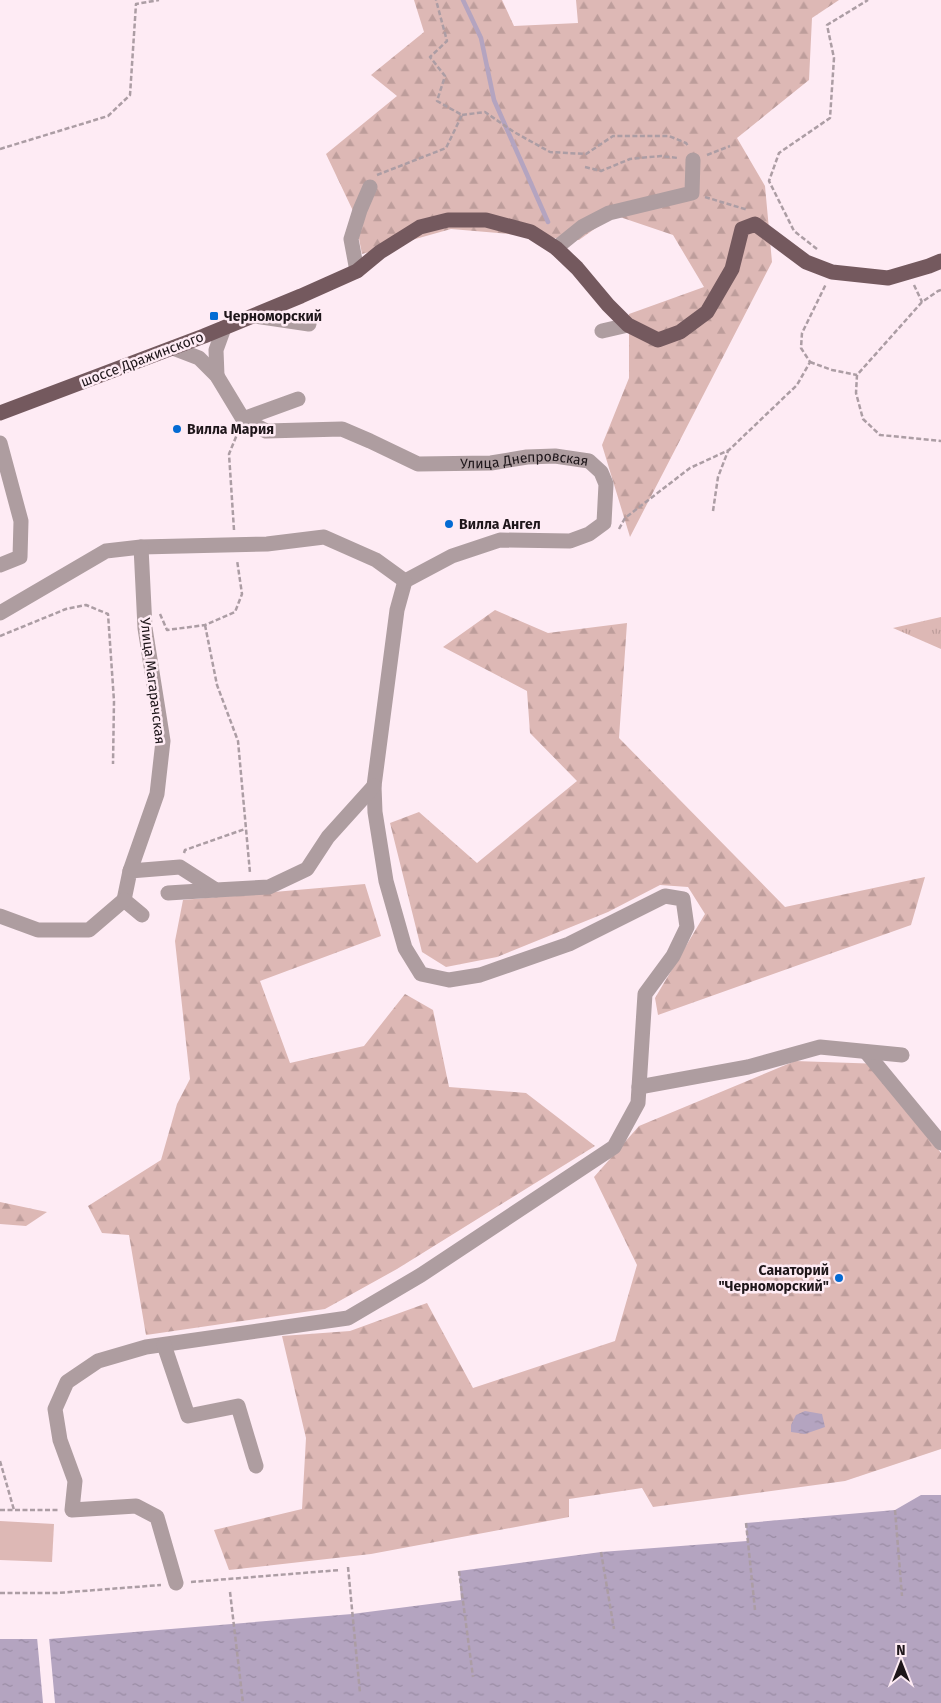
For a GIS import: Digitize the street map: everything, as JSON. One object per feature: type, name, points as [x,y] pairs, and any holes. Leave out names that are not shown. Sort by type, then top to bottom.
[{"type":"main road","name":"шоссе Дражинского","points":[[0,413],[254,316],[357,271],[380,252],[420,227],[448,220],[486,220],[531,232],[556,248],[578,268],[608,305],[628,325],[658,340],[680,332],[707,312],[732,269],[742,229],[755,224]]},
{"type":"main road","points":[[755,224],[806,262],[832,272],[888,278],[941,261]]},
{"type":"street","points":[[556,248],[582,227],[610,213],[692,193],[693,160]]},
{"type":"street","points":[[357,271],[351,239],[360,210],[373,181]]},
{"type":"street","points":[[254,316],[309,324]]},
{"type":"street","points":[[602,331],[628,325]]},
{"type":"street","points":[[217,376],[216,350],[224,328]]},
{"type":"street","points":[[173,348],[199,358],[217,376],[243,419],[298,399]]},
{"type":"street","name":"Улица Днепровская","points":[[243,419],[266,431],[342,429],[418,464],[492,463],[527,457],[554,456],[589,461],[601,472],[606,484],[604,523]]},
{"type":"street","points":[[0,443],[21,521],[20,557],[0,565]]},
{"type":"street","points":[[405,581],[426,572],[452,556],[500,540],[570,541],[589,534],[604,523]]},
{"type":"street","points":[[0,613],[106,551],[141,547],[267,544],[324,537],[376,560],[405,581]]},
{"type":"street","name":"Улица Магарачская","points":[[124,900],[130,871],[157,794],[163,741],[145,628],[141,547]]},
{"type":"street","points":[[176,1584],[157,1517],[136,1506],[72,1510],[75,1481],[60,1440],[56,1409],[67,1382],[98,1361],[146,1347],[348,1318],[420,1275],[614,1147],[638,1103],[645,994],[673,956],[687,927],[683,899],[665,896],[569,944],[480,975],[449,980],[420,974],[404,948],[386,880],[374,812],[374,786],[397,610],[405,581]]},
{"type":"street","points":[[168,894],[269,887],[307,869],[328,836],[374,786]]},
{"type":"street","points":[[130,871],[180,867],[216,890]]},
{"type":"street","points":[[0,916],[38,930],[89,930],[124,900],[142,915]]},
{"type":"street","points":[[639,1087],[748,1067],[820,1047],[902,1055]]},
{"type":"street","points":[[866,1052],[941,1144]]},
{"type":"street","points":[[164,1345],[188,1416],[238,1406],[256,1466]]},
{"type":"path","points":[[0,149],[108,116],[130,95],[136,4],[159,0]]},
{"type":"path","points":[[436,0],[447,41],[430,57],[445,76],[437,101],[462,115],[485,112],[514,132],[550,152],[586,154],[613,136],[669,136],[686,143],[693,160]]},
{"type":"path","points":[[821,252],[794,231],[769,181],[779,153],[830,118],[834,58],[827,24],[868,0]]},
{"type":"path","points":[[373,181],[446,148],[462,115]]},
{"type":"path","points":[[585,167],[601,171],[630,159],[661,156],[693,160],[730,146]]},
{"type":"path","points":[[692,193],[748,211],[755,224]]},
{"type":"path","points":[[832,272],[802,333],[801,348],[810,362],[832,370],[857,375]]},
{"type":"path","points":[[941,290],[922,302],[857,375],[856,393],[863,419],[880,435],[941,441]]},
{"type":"path","points":[[604,523],[616,533],[625,518],[690,468],[729,450],[797,386],[810,362]]},
{"type":"path","points":[[167,630],[205,625],[235,612],[242,594],[235,544],[229,454],[243,419]]},
{"type":"path","points":[[713,511],[718,478],[729,450]]},
{"type":"path","points":[[0,636],[66,609],[86,604],[108,614],[114,701],[113,764]]},
{"type":"path","points":[[205,625],[217,685],[238,741],[251,888]]},
{"type":"path","points":[[180,867],[185,850],[245,830]]},
{"type":"path","points":[[0,1461],[14,1510]]},
{"type":"path","points":[[0,1510],[72,1510]]},
{"type":"path","points":[[895,1510],[902,1596]]},
{"type":"path","points":[[746,1523],[755,1610]]},
{"type":"path","points":[[601,1552],[614,1629]]},
{"type":"path","points":[[348,1567],[360,1693]]},
{"type":"path","points":[[459,1570],[474,1677]]},
{"type":"path","points":[[230,1592],[243,1703]]},
{"type":"green space","points":[[414,0],[502,0],[514,26],[578,23],[576,0],[839,0],[812,18],[809,80],[737,138],[765,186],[772,262],[630,537],[602,445],[629,378],[629,314],[704,287],[673,235],[614,215],[579,240],[451,229],[362,254],[354,213],[326,154],[397,96],[371,75],[424,32]]},
{"type":"green space","points":[[495,610],[548,633],[627,623],[619,738],[785,907],[925,877],[911,925],[658,1015],[655,998],[705,914],[688,887],[660,885],[608,912],[497,957],[446,967],[422,952],[390,823],[419,812],[477,863],[577,781],[530,733],[527,691],[443,647]]},
{"type":"green space","points":[[941,617],[941,649],[893,628]]},
{"type":"green space","points":[[365,884],[381,936],[260,981],[290,1063],[364,1046],[405,994],[433,1010],[449,1087],[526,1093],[595,1146],[397,1269],[325,1309],[146,1335],[129,1235],[102,1233],[88,1206],[161,1160],[177,1104],[190,1079],[175,941],[183,900]]},
{"type":"green space","points":[[795,1061],[882,1064],[922,1128],[941,1153],[941,1449],[845,1481],[653,1507],[642,1488],[569,1499],[569,1517],[371,1554],[229,1570],[214,1530],[302,1509],[306,1438],[282,1336],[350,1331],[427,1303],[473,1388],[615,1341],[637,1265],[594,1177],[639,1126]]},
{"type":"green space","points":[[0,1202],[47,1212],[26,1226],[0,1224]]},
{"type":"green space","points":[[0,1521],[54,1524],[52,1562],[0,1560]]},
{"type":"water","points":[[805,1411],[822,1414],[825,1427],[805,1434],[791,1432],[791,1425],[796,1415]]},
{"type":"water","points":[[921,1495],[941,1495],[941,1703],[0,1703],[0,1639],[49,1639],[352,1614],[461,1600],[459,1571],[601,1552],[747,1541],[746,1523],[895,1510]]},
{"type":"pier","points":[[37,1637],[49,1637],[55,1703],[43,1703]]},
{"type":"waterway","points":[[463,0],[481,38],[494,100],[548,222]]},
{"type":"place","name":"Черноморский","points":[[214,316]]},
{"type":"place","name":"Вилла Мария","points":[[177,429]]},
{"type":"place","name":"Вилла Ангел","points":[[449,524]]},
{"type":"place","name":"Санаторий \"Черноморский\"","points":[[839,1278]]}]
